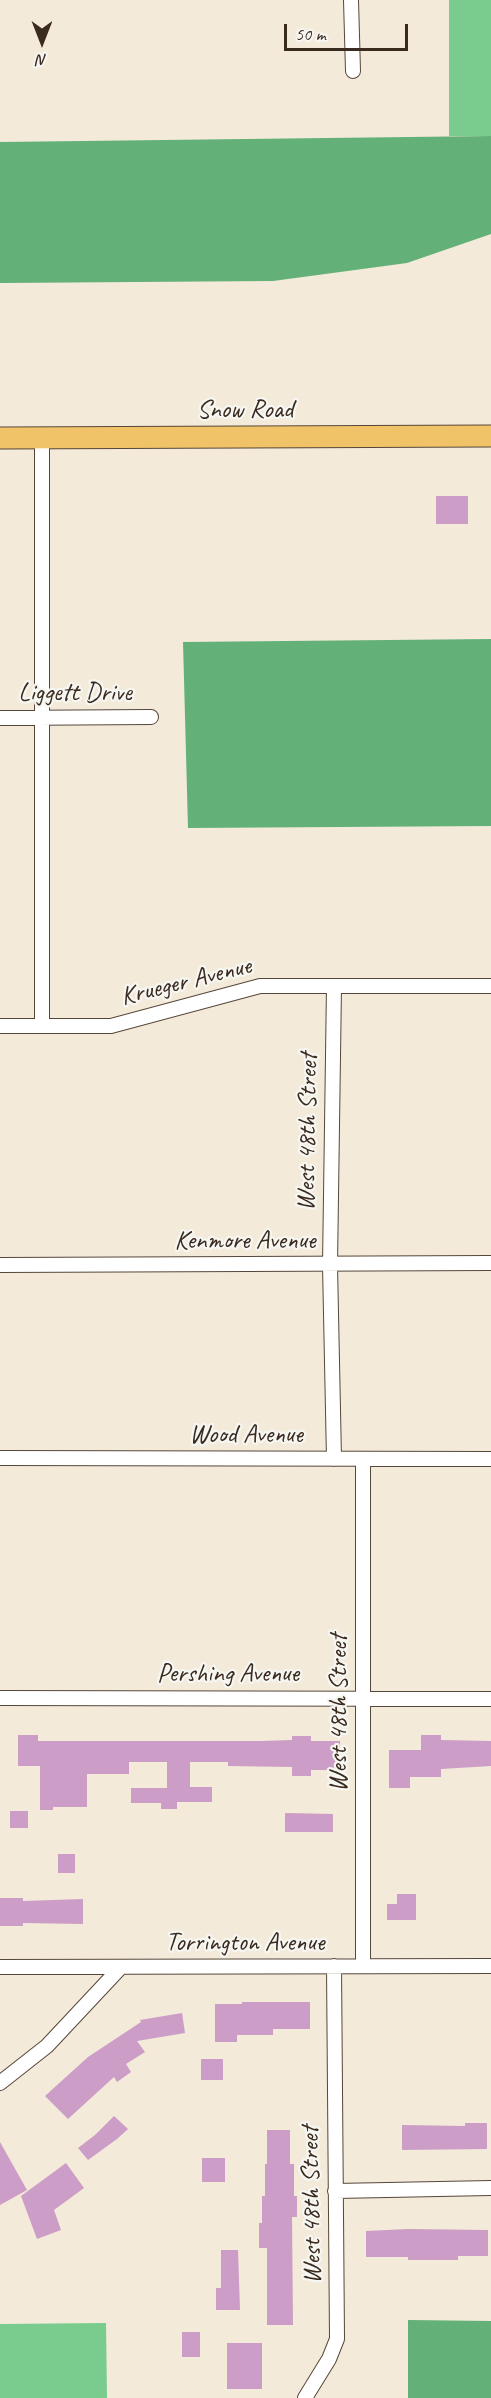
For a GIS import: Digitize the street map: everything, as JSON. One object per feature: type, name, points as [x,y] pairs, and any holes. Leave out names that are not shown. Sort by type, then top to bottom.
[{"type":"main road","name":"Snow Road","points":[[0,438],[491,436]]},
{"type":"street","points":[[351,0],[352,72]]},
{"type":"street","points":[[42,438],[42,1026]]},
{"type":"street","name":"Liggett Drive","points":[[0,718],[151,717]]},
{"type":"street","name":"Krueger Avenue","points":[[0,1026],[111,1026],[260,986],[491,986]]},
{"type":"street","name":"West 48th Street","points":[[334,986],[330,1264],[334,1459]]},
{"type":"street","name":"Kenmore Avenue","points":[[0,1265],[491,1263]]},
{"type":"street","name":"Wood Avenue","points":[[0,1458],[491,1458]]},
{"type":"street","name":"West 48th Street","points":[[363,1459],[363,1966]]},
{"type":"street","name":"Pershing Avenue","points":[[0,1698],[491,1699]]},
{"type":"street","name":"West 48th Street","points":[[305,2398],[329,2359],[338,2339],[334,1966]]},
{"type":"street","name":"Torrington Avenue","points":[[0,1967],[491,1966]]},
{"type":"street","points":[[0,2083],[47,2046],[121,1967]]},
{"type":"street","points":[[335,2191],[491,2188]]},
{"type":"green space","points":[[449,0],[491,0],[491,136],[449,136]]},
{"type":"green space","points":[[491,136],[491,234],[407,263],[273,281],[0,283],[0,142]]},
{"type":"green space","points":[[491,639],[491,826],[188,828],[183,642]]},
{"type":"green space","points":[[408,2320],[491,2321],[491,2398],[408,2398]]},
{"type":"green space","points":[[106,2323],[107,2398],[0,2398],[0,2324]]},
{"type":"building","points":[[436,496],[468,496],[468,524],[436,524]]},
{"type":"building","points":[[18,1735],[38,1735],[38,1741],[262,1741],[292,1740],[292,1736],[311,1736],[311,1741],[340,1741],[340,1770],[311,1770],[311,1776],[292,1776],[292,1767],[228,1766],[228,1762],[190,1762],[190,1787],[212,1787],[212,1802],[177,1802],[177,1809],[161,1809],[161,1803],[131,1803],[131,1788],[167,1788],[167,1762],[129,1762],[129,1774],[87,1774],[87,1807],[53,1807],[53,1810],[40,1810],[40,1766],[18,1766]]},
{"type":"building","points":[[421,1735],[441,1735],[441,1740],[491,1741],[491,1766],[441,1769],[441,1777],[410,1777],[410,1788],[389,1788],[389,1750],[421,1750]]},
{"type":"building","points":[[10,1811],[28,1811],[28,1828],[10,1828]]},
{"type":"building","points":[[285,1813],[333,1814],[333,1832],[285,1832]]},
{"type":"building","points":[[58,1854],[75,1854],[75,1873],[58,1873]]},
{"type":"building","points":[[397,1894],[416,1894],[416,1920],[387,1920],[387,1904],[397,1904]]},
{"type":"building","points":[[0,1898],[23,1898],[23,1901],[83,1899],[83,1924],[23,1923],[23,1926],[0,1926]]},
{"type":"building","points":[[242,2002],[310,2002],[310,2029],[273,2029],[273,2035],[237,2035],[237,2042],[215,2042],[215,2004],[242,2004]]},
{"type":"building","points":[[182,2013],[185,2033],[137,2041],[145,2052],[126,2064],[131,2072],[117,2082],[114,2077],[68,2119],[45,2096],[88,2057],[141,2022],[140,2020]]},
{"type":"building","points":[[201,2059],[223,2059],[223,2080],[201,2080]]},
{"type":"building","points":[[114,2116],[128,2129],[88,2160],[78,2148]]},
{"type":"building","points":[[465,2123],[487,2123],[487,2149],[402,2150],[402,2125],[465,2126]]},
{"type":"building","points":[[267,2130],[290,2130],[290,2164],[294,2164],[294,2196],[297,2196],[297,2217],[292,2217],[293,2325],[267,2325],[267,2248],[259,2248],[259,2223],[262,2223],[262,2196],[265,2196]]},
{"type":"building","points":[[0,2142],[27,2190],[0,2205]]},
{"type":"building","points":[[202,2158],[225,2158],[225,2182],[202,2182]]},
{"type":"building","points":[[66,2163],[84,2188],[54,2210],[61,2230],[37,2239],[21,2196]]},
{"type":"building","points":[[488,2230],[488,2256],[458,2256],[458,2260],[366,2257],[366,2231]]},
{"type":"building","points":[[221,2250],[238,2250],[240,2310],[216,2310],[216,2288],[221,2288]]},
{"type":"building","points":[[182,2332],[200,2332],[200,2357],[182,2357]]},
{"type":"building","points":[[227,2343],[262,2343],[262,2389],[227,2389]]}]
